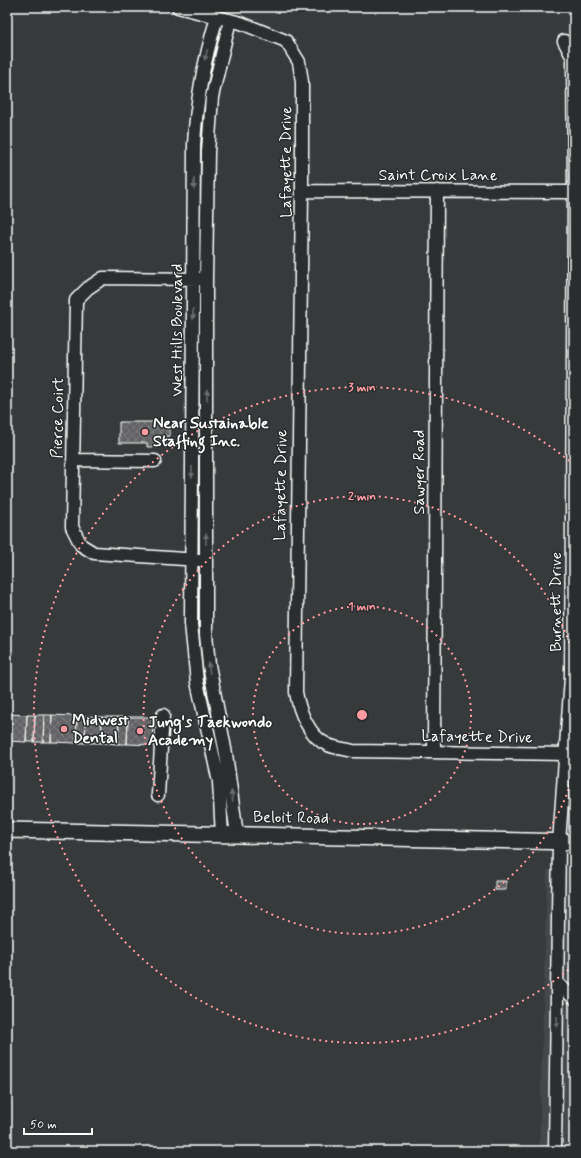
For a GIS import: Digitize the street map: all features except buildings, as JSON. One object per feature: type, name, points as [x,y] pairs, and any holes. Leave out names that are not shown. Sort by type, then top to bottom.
[{"type":"main road","name":"Beloit Road","points":[[7,830],[567,842]]},
{"type":"street","name":"Lafayette Drive","points":[[178,7],[230,20],[286,41],[299,62],[302,82],[302,191],[296,552],[296,692],[298,706],[312,731],[328,745],[353,751],[566,754]]},
{"type":"street","name":"West Hills Boulevard","points":[[217,17],[203,67],[196,111],[194,145],[193,653],[199,695],[218,777],[222,811],[229,835]]},
{"type":"street","name":"West Hills Boulevard","points":[[229,835],[226,754],[208,665],[206,561],[206,279],[210,117],[215,84],[230,20]]},
{"type":"street","name":"Burnett Drive","points":[[555,1151],[558,983],[567,842],[566,754],[571,678],[574,192],[573,58],[564,41]]},
{"type":"street","name":"Saint Croix Lane","points":[[302,191],[574,192]]},
{"type":"street","name":"Sawyer Road","points":[[434,752],[437,191]]},
{"type":"street","name":"Pierce Coirt","points":[[206,279],[103,278],[88,288],[76,300],[72,527],[82,545],[94,553],[206,561]]},
{"type":"street","points":[[73,460],[156,460]]},
{"type":"street","points":[[158,795],[163,715]]},
{"type":"street","points":[[558,983],[574,998]]},
{"type":"shaded area","points":[[574,869],[574,1151],[539,1151],[547,870]]},
{"type":"place","name":"Near Sustainable Staffing Inc.","points":[[145,432]]},
{"type":"place","name":"Midwest Dental","points":[[64,729]]},
{"type":"place","name":"Jung's Taekwondo Academy","points":[[140,731]]}]
